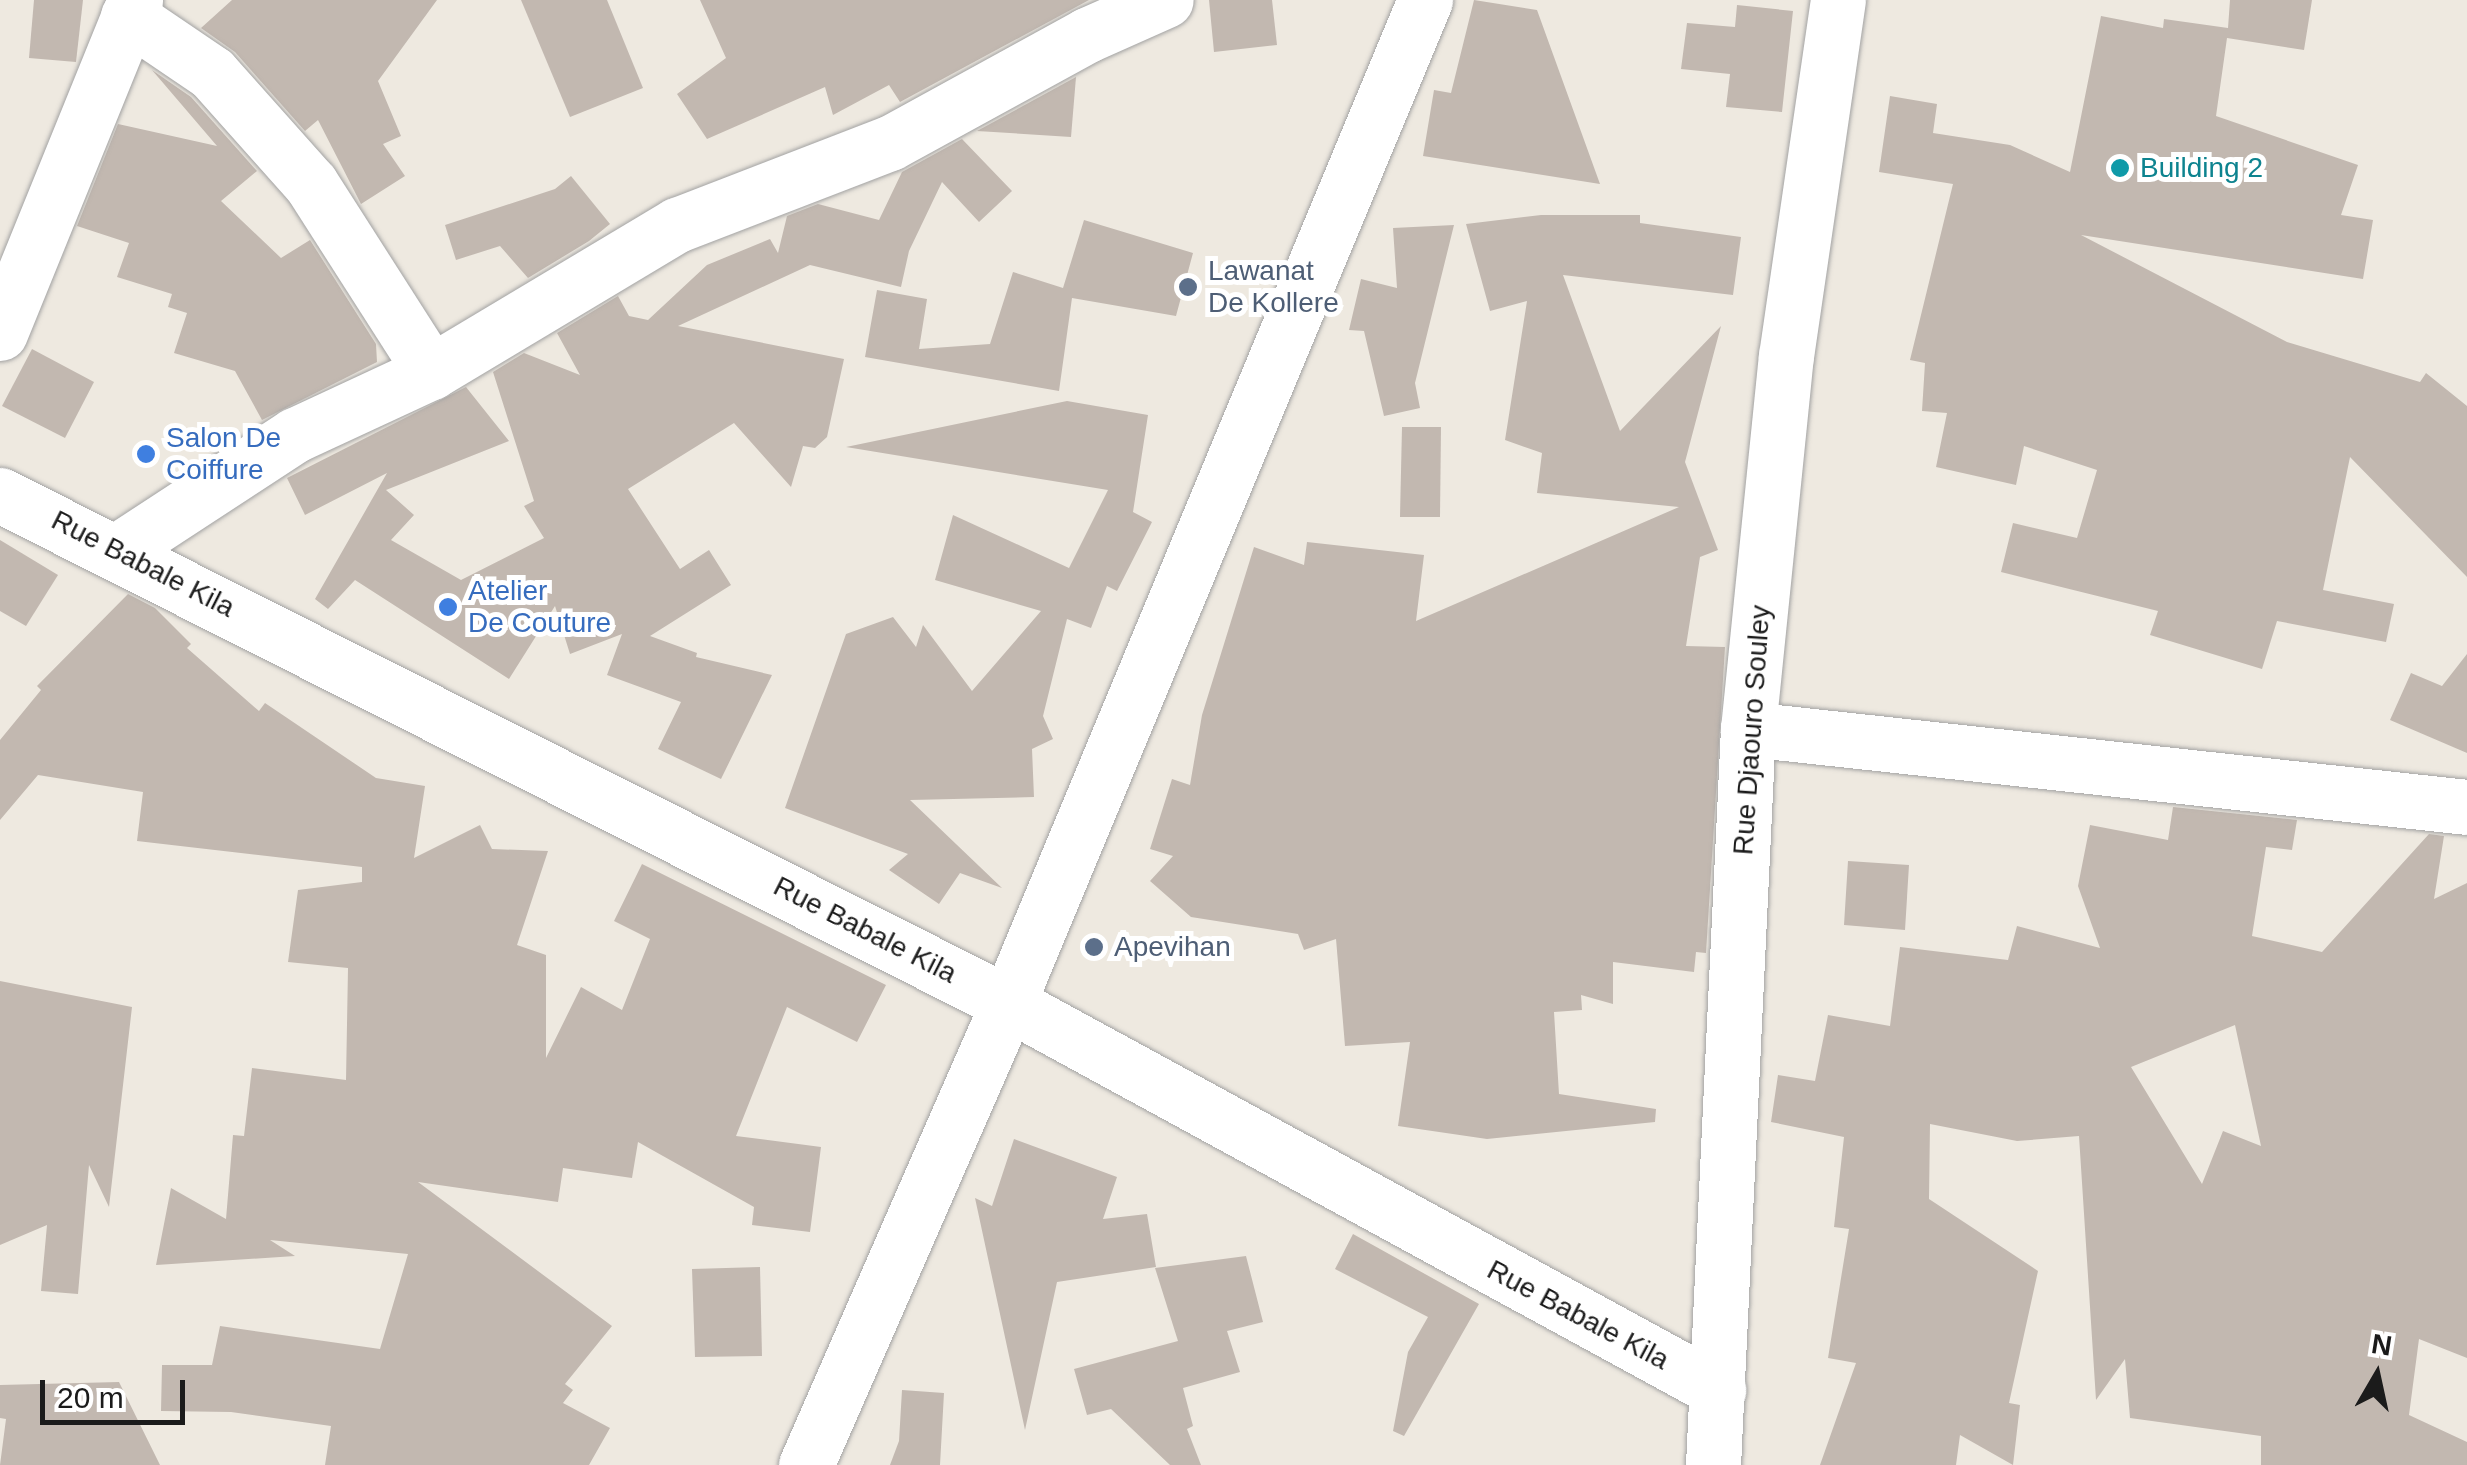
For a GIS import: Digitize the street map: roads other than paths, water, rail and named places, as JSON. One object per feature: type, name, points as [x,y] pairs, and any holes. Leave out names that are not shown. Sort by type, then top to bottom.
[{"type":"street","points":[[119,550],[296,435],[430,372],[677,224],[890,143],[1087,35],[1166,0]]},
{"type":"street","points":[[806,1465],[1008,1003],[1425,0]]},
{"type":"street","name":"Rue Djaouro Souley","points":[[1713,1465],[1748,728],[1786,356],[1838,0]]},
{"type":"street","points":[[0,333],[132,8],[212,73],[311,184],[430,372]]},
{"type":"street","name":"Rue Babale Kila","points":[[0,495],[119,550],[1008,1003],[1718,1390]]},
{"type":"street","points":[[1748,728],[2467,806]]},
{"type":"place","name":"Building 2","points":[[2120,168]]},
{"type":"place","name":"Lawanat De Kollere","points":[[1188,287]]},
{"type":"place","name":"Salon De Coiffure","points":[[146,454]]},
{"type":"place","name":"Atelier De Couture","points":[[448,607]]},
{"type":"place","name":"Apevihan","points":[[1094,947]]}]
